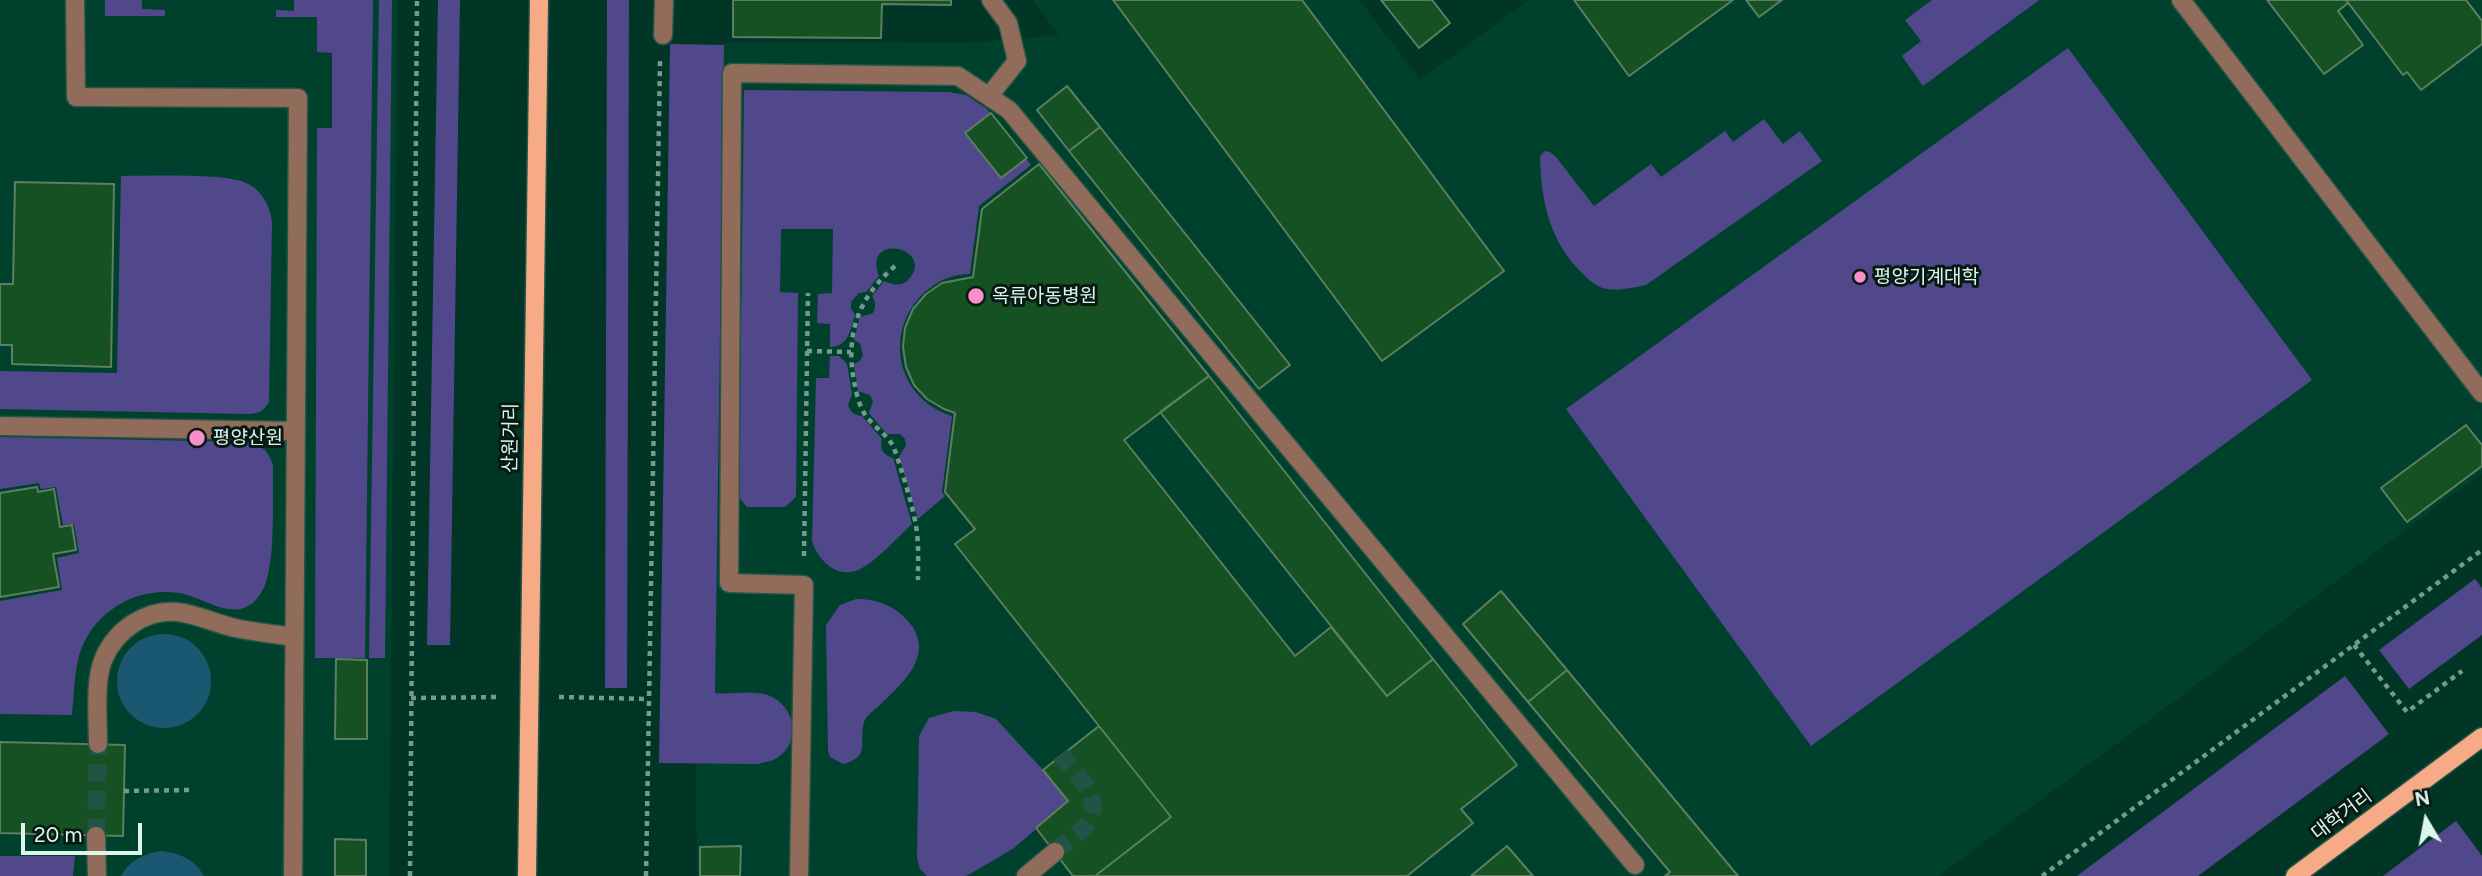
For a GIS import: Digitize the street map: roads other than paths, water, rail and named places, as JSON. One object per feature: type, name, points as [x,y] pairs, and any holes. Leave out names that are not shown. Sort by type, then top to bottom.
[{"type":"main road","name":"산원거리","points":[[527,876],[539,0]]},
{"type":"main road","name":"대학거리","points":[[2295,876],[2482,737]]},
{"type":"lane","points":[[75,0],[76,97],[298,98],[293,876]]},
{"type":"lane","points":[[663,35],[664,0]]},
{"type":"lane","points":[[989,96],[1017,61],[1008,23],[991,0]]},
{"type":"lane","points":[[2181,0],[2482,393]]},
{"type":"lane","points":[[799,876],[804,585],[729,583],[732,73],[958,76],[1009,110],[1635,865]]},
{"type":"lane","points":[[0,426],[295,431]]},
{"type":"lane","points":[[98,744],[103,659],[117,636],[136,621],[153,614],[176,612],[233,627],[294,637]]},
{"type":"lane","points":[[96,836],[97,876]]},
{"type":"lane","points":[[1026,876],[1055,852]]},
{"type":"water","points":[[164,634],[182,638],[197,648],[207,663],[211,681],[207,699],[197,714],[182,724],[164,728],[146,724],[131,714],[121,699],[117,681],[121,663],[131,648],[146,638]]},
{"type":"water","points":[[161,851],[186,858],[196,865],[204,876],[121,876],[138,859]]},
{"type":"tunnel","points":[[96,836],[98,744]]},
{"type":"tunnel","points":[[1055,852],[1085,826],[1092,813],[1093,804],[1086,786],[1061,755]]},
{"type":"place","name":"평양기계대학","points":[[1860,277]]},
{"type":"place","name":"옥류아동병원","points":[[976,296]]},
{"type":"place","name":"평양산원","points":[[197,438]]}]
